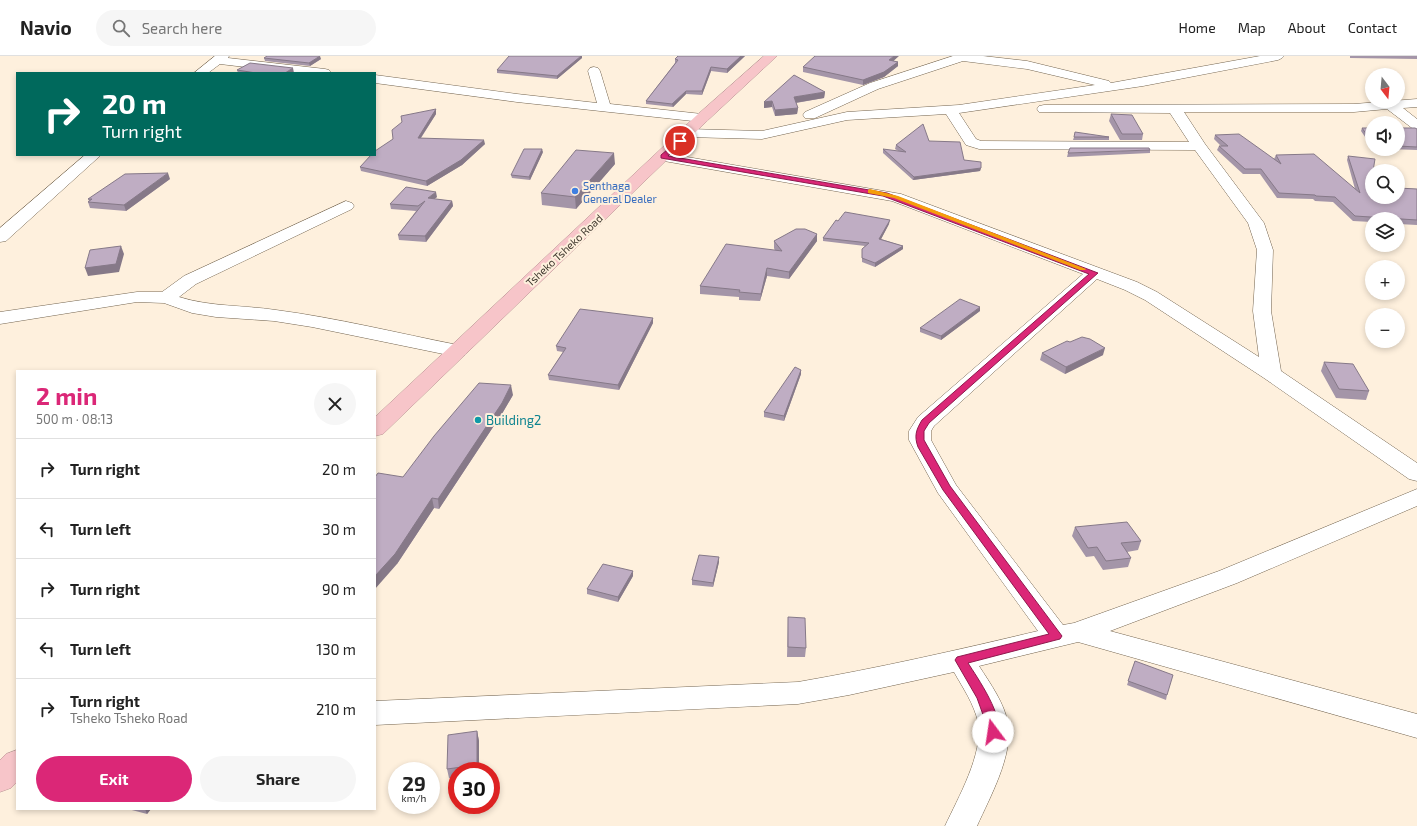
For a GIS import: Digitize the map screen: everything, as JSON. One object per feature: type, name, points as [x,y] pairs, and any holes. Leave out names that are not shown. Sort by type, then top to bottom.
[{"type":"highway","name":"Tsheko Tsheko Road","points":[[376,428],[664,157],[702,118],[771,56]]},
{"type":"highway","points":[[0,779],[16,764]]},
{"type":"street","points":[[770,133],[882,93],[964,56],[1027,65],[1116,86],[1150,107]]},
{"type":"street","points":[[954,109],[1116,86],[1278,56]]},
{"type":"street","points":[[201,72],[220,58],[318,72]]},
{"type":"street","points":[[594,71],[605,108]]},
{"type":"street","points":[[376,79],[605,108],[702,118]]},
{"type":"street","points":[[882,93],[902,112]]},
{"type":"street","points":[[1405,104],[1417,102]]},
{"type":"street","points":[[688,133],[753,135],[770,133],[847,116],[954,109],[1150,107],[1365,107]]},
{"type":"street","points":[[1174,108],[1199,146],[1256,223],[1265,250],[1262,311],[1271,374]]},
{"type":"street","points":[[1393,108],[1417,125]]},
{"type":"street","points":[[954,109],[972,142],[979,145],[1088,144],[1199,146]]},
{"type":"street","points":[[2,234],[93,156]]},
{"type":"street","points":[[664,157],[885,194],[1131,286],[1151,296],[1271,374],[1417,474]]},
{"type":"street","points":[[166,298],[190,280],[346,206]]},
{"type":"street","points":[[1094,273],[926,422],[920,431],[920,440],[946,488],[1067,634],[1417,726]]},
{"type":"street","points":[[0,318],[137,297],[166,298],[192,307],[216,311],[289,318],[458,350]]},
{"type":"street","points":[[376,713],[798,693],[961,660],[1067,634],[1228,577],[1417,497]]},
{"type":"street","points":[[961,660],[982,697],[992,723],[994,740],[983,775],[961,826]]},
{"type":"building","points":[[267,56],[320,56],[309,63],[264,58]]},
{"type":"building","points":[[509,56],[581,56],[557,76],[497,70]]},
{"type":"building","points":[[678,56],[741,56],[727,69],[711,67],[702,91],[686,91],[672,104],[646,101],[678,60],[675,59]]},
{"type":"building","points":[[815,56],[894,56],[889,60],[898,62],[884,72],[863,80],[803,67]]},
{"type":"building","points":[[250,63],[293,68],[287,72],[250,72],[237,70]]},
{"type":"building","points":[[794,75],[825,92],[794,97],[798,108],[775,110],[772,101],[764,102]]},
{"type":"building","points":[[436,109],[418,138],[484,140],[461,160],[426,181],[360,167],[370,156],[376,156],[376,150],[393,139],[392,130],[402,122],[401,116]]},
{"type":"building","points":[[1111,114],[1132,115],[1143,134],[1122,134]]},
{"type":"building","points":[[923,124],[929,141],[960,142],[964,160],[981,162],[981,168],[914,177],[883,149],[906,152],[896,145]]},
{"type":"building","points":[[1405,128],[1417,129],[1417,147],[1405,146]]},
{"type":"building","points":[[1075,132],[1109,137],[1074,137]]},
{"type":"building","points":[[1239,134],[1281,164],[1276,155],[1314,154],[1360,193],[1348,156],[1375,159],[1374,164],[1365,164],[1365,204],[1405,204],[1405,188],[1417,189],[1417,220],[1405,219],[1405,212],[1365,212],[1365,217],[1355,216],[1335,197],[1279,193],[1261,169],[1245,169],[1219,146],[1228,146],[1215,135]]},
{"type":"building","points":[[1070,148],[1149,148],[1150,150],[1068,153]]},
{"type":"building","points":[[524,149],[542,149],[529,177],[511,175]]},
{"type":"building","points":[[576,150],[614,153],[575,197],[541,193]]},
{"type":"building","points":[[168,173],[124,205],[88,202],[92,199],[88,199],[125,174]]},
{"type":"building","points":[[406,187],[436,192],[428,198],[452,201],[425,236],[398,235],[425,201],[418,206],[390,204]]},
{"type":"building","points":[[845,212],[890,220],[879,239],[903,246],[875,263],[862,258],[862,249],[869,243],[823,238],[836,220],[838,221]]},
{"type":"building","points":[[796,229],[805,229],[817,234],[789,272],[767,268],[761,294],[739,292],[740,290],[700,286],[726,244],[782,251],[774,241]]},
{"type":"building","points":[[121,246],[116,264],[85,268],[90,250]]},
{"type":"building","points":[[960,299],[980,307],[941,336],[920,328]]},
{"type":"building","points":[[580,309],[653,318],[618,385],[548,375],[566,348],[556,346]]},
{"type":"building","points":[[1082,337],[1090,339],[1105,348],[1066,367],[1042,353],[1067,341],[1070,342]]},
{"type":"building","points":[[1324,362],[1353,364],[1369,391],[1339,389]]},
{"type":"building","points":[[795,367],[801,370],[784,416],[764,412]]},
{"type":"building","points":[[479,383],[511,385],[502,403],[438,499],[432,498],[395,554],[376,575],[376,476],[378,473],[403,477],[434,436]]},
{"type":"building","points":[[1127,522],[1141,541],[1121,543],[1131,558],[1106,561],[1097,547],[1088,548],[1075,527]]},
{"type":"building","points":[[699,555],[719,557],[713,583],[692,580]]},
{"type":"building","points":[[603,564],[633,571],[618,597],[587,589]]},
{"type":"building","points":[[788,617],[805,618],[806,648],[788,647]]},
{"type":"building","points":[[1135,661],[1173,675],[1167,695],[1128,681]]},
{"type":"building","points":[[477,731],[477,762],[448,762],[447,769],[448,735]]},
{"type":"slow traffic","points":[[870,191],[896,197],[1083,269]]},
{"type":"place","name":"Senthaga General Dealer","points":[[575,191]]},
{"type":"place","name":"Building2","points":[[478,420]]},
{"type":"route","points":[[680,141],[664,157],[885,194],[1094,273],[926,422],[920,431],[920,440],[923,447],[946,488],[1056,636],[961,660],[982,697],[992,723],[993,732]]}]
